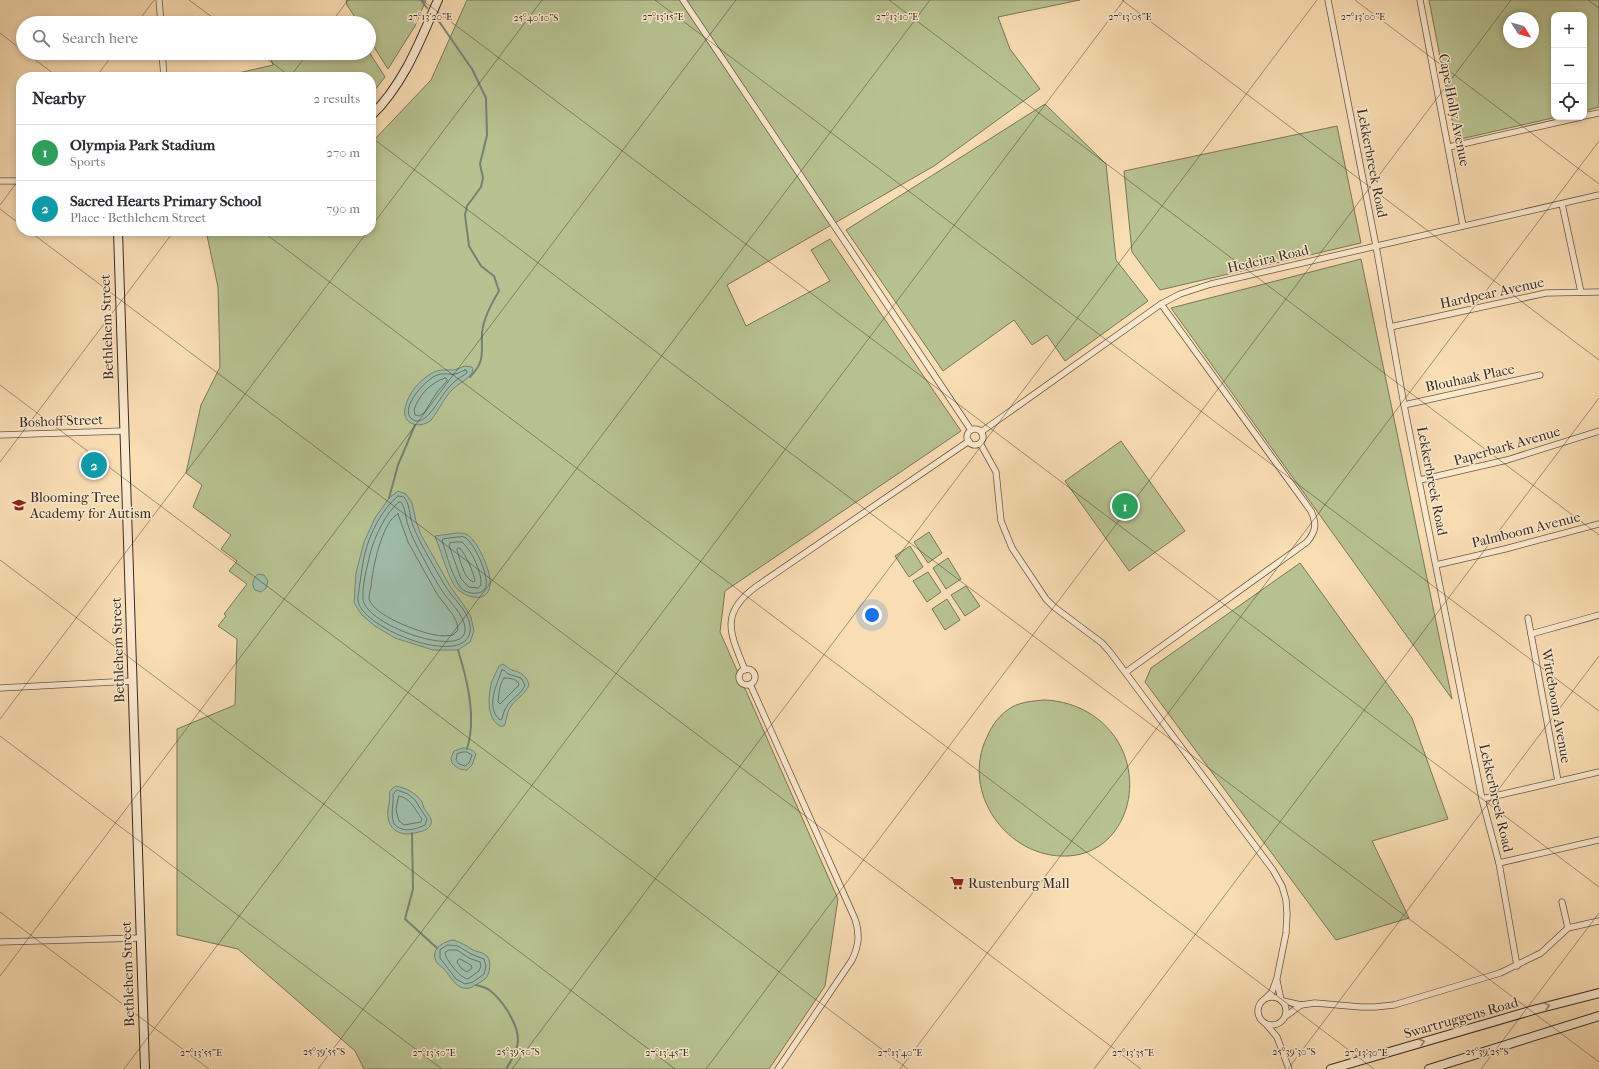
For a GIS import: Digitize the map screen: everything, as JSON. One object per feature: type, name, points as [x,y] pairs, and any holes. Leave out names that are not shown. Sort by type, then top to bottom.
[{"type":"main road","points":[[376,110],[406,70],[438,0]]},
{"type":"main road","name":"Bethlehem Street","points":[[118,236],[145,1069]]},
{"type":"main road","name":"Swartruggens Road","points":[[1331,1069],[1537,1009],[1599,993]]},
{"type":"main road","points":[[1429,1069],[1599,1016]]},
{"type":"street","points":[[159,0],[160,16]]},
{"type":"street","points":[[683,0],[971,430]]},
{"type":"street","name":"Lekkerbreek Road","points":[[1328,0],[1376,246],[1404,405],[1482,799],[1499,863],[1517,966]]},
{"type":"street","name":"Cape Holly Avenue","points":[[1420,0],[1463,226]]},
{"type":"street","points":[[163,60],[164,72]]},
{"type":"street","points":[[1587,115],[1599,113]]},
{"type":"street","points":[[1449,147],[1568,120]]},
{"type":"street","points":[[0,181],[16,181]]},
{"type":"street","name":"Hedeira Road","points":[[981,432],[1161,304],[1180,294],[1211,284],[1599,196]]},
{"type":"street","points":[[1562,204],[1581,292]]},
{"type":"street","name":"Hardpear Avenue","points":[[1390,327],[1546,293],[1599,292]]},
{"type":"street","points":[[1126,672],[1307,542],[1313,535],[1316,527],[1311,511],[1161,304]]},
{"type":"street","name":"Blouhaak Place","points":[[1404,405],[1540,375]]},
{"type":"street","points":[[971,430],[976,429],[981,432],[983,438],[980,443]]},
{"type":"street","points":[[969,441],[968,437],[971,430]]},
{"type":"street","name":"Boshoff Street","points":[[0,435],[124,431]]},
{"type":"street","name":"Paperbark Avenue","points":[[1420,480],[1507,460],[1599,431]]},
{"type":"street","points":[[969,441],[976,444],[980,443]]},
{"type":"street","points":[[745,670],[731,634],[730,626],[732,615],[740,599],[969,441]]},
{"type":"street","points":[[980,443],[996,472],[1001,521],[1012,548],[1046,599],[1062,614],[1102,643],[1126,672],[1273,870],[1282,886],[1286,900],[1286,933],[1277,978],[1272,992],[1260,1004],[1258,1012],[1262,1021],[1277,1037],[1288,1069]]},
{"type":"street","name":"Palmboom Avenue","points":[[1436,565],[1506,549],[1599,524]]},
{"type":"street","name":"Witteboom Avenue","points":[[1531,634],[1599,615]]},
{"type":"street","name":"Witteboom Avenue","points":[[1528,618],[1558,781]]},
{"type":"street","points":[[750,670],[754,673],[754,681],[750,684],[745,684],[740,679],[741,672],[750,670]]},
{"type":"street","points":[[0,688],[132,681]]},
{"type":"street","points":[[750,684],[855,919],[859,934],[856,951],[852,960],[778,1069]]},
{"type":"street","points":[[1482,799],[1599,772]]},
{"type":"street","points":[[1499,863],[1599,840]]},
{"type":"street","points":[[1562,902],[1568,928]]},
{"type":"street","points":[[1266,998],[1274,997],[1302,1005],[1315,1004],[1375,1007],[1394,1004],[1500,973],[1541,953],[1568,928],[1599,921]]},
{"type":"street","points":[[0,942],[140,938]]},
{"type":"street","points":[[1277,978],[1282,1000],[1286,1007],[1286,1016]]},
{"type":"street","points":[[1277,1037],[1280,1023],[1286,1016],[1302,1005]]},
{"type":"street","points":[[1266,1024],[1270,1025],[1280,1023]]},
{"type":"green space","points":[[346,0],[426,0],[415,26],[388,69],[376,50],[376,16],[354,16],[347,5]]},
{"type":"green space","points":[[467,0],[1080,0],[998,17],[1010,49],[1040,89],[934,166],[727,285],[746,326],[830,281],[811,250],[830,239],[961,431],[725,591],[720,632],[838,899],[825,986],[769,1069],[364,1069],[355,1051],[238,949],[177,935],[177,729],[235,705],[237,639],[218,626],[226,616],[224,614],[247,584],[229,571],[237,561],[221,549],[231,535],[193,507],[202,485],[186,473],[201,405],[220,367],[218,287],[207,236],[376,236],[376,138],[431,80]]},
{"type":"green space","points":[[1429,0],[1599,0],[1599,107],[1587,110],[1587,12],[1551,12],[1551,118],[1456,140]]},
{"type":"green space","points":[[271,60],[374,60],[385,77],[376,89],[376,72],[243,72],[273,65]]},
{"type":"green space","points":[[1045,104],[1106,164],[1116,260],[1148,301],[1065,361],[1047,335],[1032,345],[1014,320],[943,371],[846,230]]},
{"type":"green space","points":[[1337,126],[1361,243],[1160,290],[1132,252],[1124,171]]},
{"type":"green space","points":[[1361,259],[1452,699],[1171,308]]},
{"type":"green space","points":[[1121,441],[1185,531],[1129,571],[1065,481]]},
{"type":"green space","points":[[929,532],[942,553],[928,563],[914,542]]},
{"type":"green space","points":[[910,546],[923,567],[909,577],[895,556]]},
{"type":"green space","points":[[948,558],[961,579],[946,589],[933,568]]},
{"type":"green space","points":[[1300,563],[1412,718],[1448,819],[1372,841],[1409,918],[1336,940],[1145,682],[1151,668]]},
{"type":"green space","points":[[928,572],[941,592],[927,602],[913,581]]},
{"type":"green space","points":[[966,586],[980,606],[965,616],[951,595]]},
{"type":"green space","points":[[947,599],[960,620],[945,630],[932,609]]},
{"type":"green space","points":[[1044,700],[1069,704],[1092,715],[1111,732],[1124,754],[1127,764],[1130,784],[1129,794],[1127,805],[1120,823],[1105,842],[1088,852],[1081,854],[1068,856],[1046,854],[1026,846],[1008,834],[994,818],[985,800],[980,779],[980,758],[991,728],[1004,713],[1016,705]]},
{"type":"water","points":[[465,366],[472,367],[473,371],[466,379],[451,391],[430,421],[421,425],[416,425],[412,424],[406,418],[405,409],[408,398],[415,388],[427,376],[442,370],[454,370]]},
{"type":"water","points":[[398,491],[406,494],[412,503],[421,535],[450,586],[471,617],[474,631],[470,642],[458,650],[433,650],[395,638],[375,626],[362,615],[354,603],[356,573],[364,542],[375,518],[389,498]]},
{"type":"water","points":[[457,533],[465,534],[471,537],[483,557],[490,580],[488,592],[484,596],[474,597],[463,593],[454,585],[448,574],[435,536]]},
{"type":"water","points":[[258,574],[264,575],[268,581],[266,588],[261,592],[255,590],[253,586],[254,580]]},
{"type":"water","points":[[503,664],[511,670],[523,675],[529,685],[525,692],[510,708],[504,726],[500,726],[492,718],[489,699],[492,681],[499,666]]},
{"type":"water","points":[[463,748],[474,751],[476,754],[472,765],[467,770],[460,769],[455,766],[452,763],[451,758],[454,751]]},
{"type":"water","points":[[396,786],[410,791],[422,802],[431,820],[430,826],[427,829],[408,834],[401,833],[392,828],[389,823],[388,811],[390,792]]},
{"type":"water","points":[[453,940],[484,954],[489,958],[490,968],[487,977],[472,987],[463,988],[456,984],[437,963],[435,954],[438,947]]},
{"type":"waterway","points":[[421,0],[427,8]]},
{"type":"waterway","points":[[438,20],[472,69],[486,98],[487,135],[480,164],[483,178],[481,187],[467,206],[465,215],[469,246],[481,266],[494,276],[499,291],[484,321],[481,361],[470,377]]},
{"type":"waterway","points":[[389,498],[398,465],[415,425]]},
{"type":"waterway","points":[[458,650],[465,673],[470,699],[471,725],[467,749]]},
{"type":"waterway","points":[[412,833],[413,889],[405,919],[437,948]]},
{"type":"waterway","points":[[476,985],[488,989],[498,998],[508,1012],[515,1026],[518,1044],[506,1069]]},
{"type":"place","name":"Sacred Hearts Primary School","points":[[94,465]]},
{"type":"place","name":"Blooming Tree Academy for Autism","points":[[19,505]]},
{"type":"place","name":"Olympia Park Stadium","points":[[1125,506]]},
{"type":"place","name":"Rustenburg Mall","points":[[957,883]]}]
